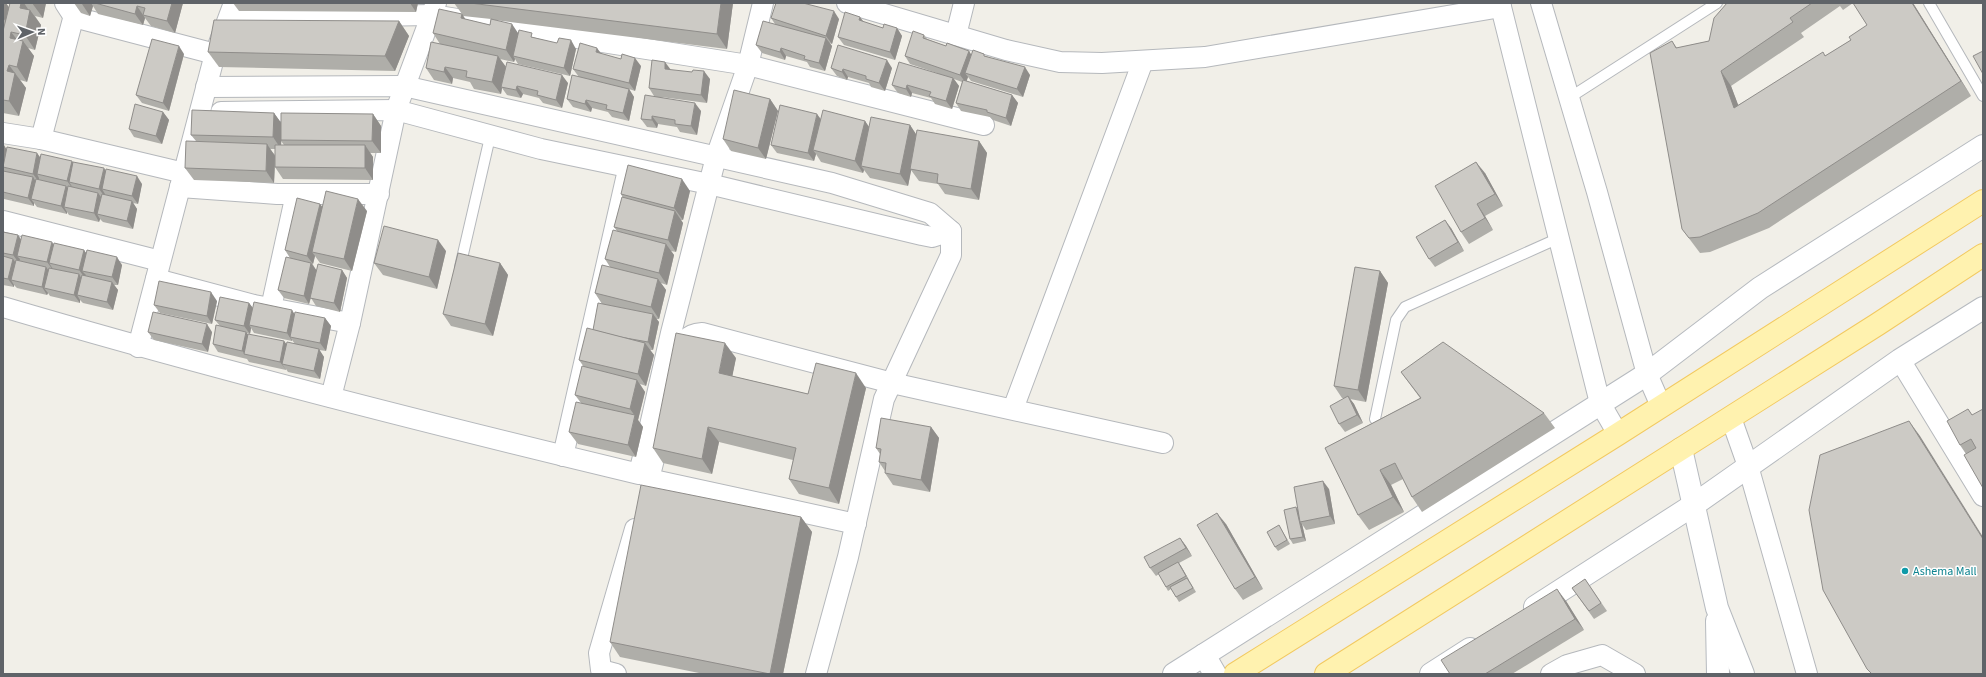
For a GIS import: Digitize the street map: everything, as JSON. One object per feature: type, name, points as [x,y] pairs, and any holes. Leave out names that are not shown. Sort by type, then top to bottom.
[{"type":"main road","points":[[1235,674],[1618,434],[1983,201]]},
{"type":"main road","points":[[1326,674],[1731,418],[1983,255]]},
{"type":"street","points":[[3,307],[138,347],[563,456],[639,474],[671,333],[716,157],[748,66],[763,3]]},
{"type":"street","points":[[956,35],[964,3]]},
{"type":"street","points":[[1541,3],[1598,192],[1647,374],[1661,406]]},
{"type":"street","points":[[839,7],[956,35],[1006,50],[1060,62],[1143,61],[1205,57],[1500,5],[1600,403],[1618,434]]},
{"type":"street","points":[[839,7],[1014,66]]},
{"type":"street","points":[[42,139],[72,8],[215,54]]},
{"type":"street","points":[[331,397],[350,324],[396,110],[434,9]]},
{"type":"street","points":[[138,347],[201,112],[215,54],[232,11],[434,9],[748,66],[984,125]]},
{"type":"street","points":[[1013,409],[1143,61]]},
{"type":"street","points":[[206,87],[404,86],[832,183],[930,213],[951,231],[951,255],[884,399],[848,557],[816,674]]},
{"type":"street","points":[[201,112],[396,110],[490,137],[541,149],[709,184],[932,236],[951,231]]},
{"type":"street","points":[[541,149],[550,119]]},
{"type":"street","points":[[3,133],[42,139],[182,180],[296,194],[379,194]]},
{"type":"street","points":[[1174,674],[1647,374],[1760,288],[1983,146]]},
{"type":"street","points":[[563,456],[628,168]]},
{"type":"street","points":[[826,211],[832,183]]},
{"type":"street","points":[[271,308],[296,194]]},
{"type":"street","points":[[3,221],[158,270],[271,308],[350,324]]},
{"type":"street","points":[[1517,619],[1695,504],[1900,360],[1983,309]]},
{"type":"street","points":[[606,673],[599,653],[645,494],[686,339],[694,333],[702,333],[892,383],[1163,443]]},
{"type":"street","points":[[1900,360],[1983,496]]},
{"type":"street","points":[[1731,418],[1748,466],[1807,674]]},
{"type":"street","points":[[1681,449],[1695,504],[1717,608],[1743,674]]},
{"type":"street","points":[[645,494],[856,524]]},
{"type":"street","points":[[1717,608],[1718,674]]},
{"type":"street","points":[[1431,674],[1484,640]]},
{"type":"street","points":[[1204,655],[1215,674]]},
{"type":"street","points":[[1551,674],[1567,665],[1602,655],[1635,674]]},
{"type":"lane","points":[[1569,98],[1717,3]]},
{"type":"lane","points":[[1929,3],[1983,96]]},
{"type":"lane","points":[[458,276],[490,137]]},
{"type":"lane","points":[[1375,419],[1396,320],[1405,307],[1559,238]]},
{"type":"building","points":[[10,3],[21,3],[20,8],[30,10],[25,35],[11,32],[10,38],[23,41],[17,67],[9,65],[7,71],[15,73],[9,101],[3,100],[3,31]]},
{"type":"building","points":[[95,3],[172,3],[167,21],[143,15],[145,8],[137,6],[135,14]]},
{"type":"building","points":[[470,3],[721,3],[717,34]]},
{"type":"building","points":[[776,3],[803,3],[834,11],[826,36],[771,18]]},
{"type":"building","points":[[1727,3],[1812,3],[1790,18],[1793,22],[1721,71],[1734,108],[1823,52],[1825,56],[1851,40],[1849,37],[1867,25],[1853,3],[1912,3],[1961,81],[1758,213],[1700,237],[1689,238],[1682,229],[1650,53],[1672,41],[1676,48],[1709,41],[1714,18]]},
{"type":"building","points":[[439,9],[462,14],[461,18],[490,25],[491,19],[512,24],[506,50],[433,33]]},
{"type":"building","points":[[845,12],[860,17],[859,20],[883,28],[884,24],[897,28],[890,52],[838,37]]},
{"type":"building","points":[[214,20],[399,21],[385,56],[208,52]]},
{"type":"building","points":[[763,21],[826,38],[819,63],[804,59],[805,56],[781,48],[780,52],[756,45]]},
{"type":"building","points":[[519,30],[532,33],[531,37],[557,43],[559,38],[571,40],[564,68],[513,56]]},
{"type":"building","points":[[913,31],[924,35],[923,38],[946,46],[947,43],[969,51],[960,75],[905,56]]},
{"type":"building","points":[[152,39],[179,46],[163,103],[136,95]]},
{"type":"building","points":[[431,42],[498,56],[492,82],[466,77],[467,71],[445,67],[444,72],[426,68]]},
{"type":"building","points":[[580,43],[597,48],[596,52],[621,59],[622,54],[635,58],[629,83],[573,69]]},
{"type":"building","points":[[838,45],[887,60],[879,83],[866,79],[866,76],[843,69],[842,72],[831,68]]},
{"type":"building","points":[[973,50],[984,54],[984,56],[1025,67],[1017,89],[965,73]]},
{"type":"building","points":[[1983,51],[1983,74],[1973,56]]},
{"type":"building","points":[[652,60],[665,62],[665,69],[692,72],[693,70],[704,71],[701,95],[649,88]]},
{"type":"building","points":[[507,62],[562,75],[556,100],[537,95],[538,91],[517,86],[516,90],[501,87]]},
{"type":"building","points":[[899,62],[953,78],[946,101],[929,96],[931,92],[907,85],[906,89],[892,85]]},
{"type":"building","points":[[572,75],[629,89],[623,113],[606,109],[607,105],[586,100],[585,104],[567,99]]},
{"type":"building","points":[[963,80],[1012,95],[1006,118],[987,112],[987,110],[956,103]]},
{"type":"building","points":[[734,90],[770,99],[758,148],[723,139]]},
{"type":"building","points":[[645,95],[695,103],[691,126],[675,124],[675,120],[652,116],[652,120],[641,119]]},
{"type":"building","points":[[135,104],[163,112],[156,136],[129,129]]},
{"type":"building","points":[[780,105],[817,114],[808,153],[771,145]]},
{"type":"building","points":[[192,110],[274,113],[273,137],[191,135]]},
{"type":"building","points":[[823,110],[865,121],[855,161],[813,150]]},
{"type":"building","points":[[281,113],[373,114],[372,141],[281,140]]},
{"type":"building","points":[[871,117],[910,125],[900,174],[861,166]]},
{"type":"building","points":[[917,130],[979,141],[971,189],[937,183],[938,174],[910,169]]},
{"type":"building","points":[[186,141],[267,144],[266,171],[185,168]]},
{"type":"building","points":[[275,145],[365,145],[365,168],[275,167]]},
{"type":"building","points":[[7,147],[37,153],[33,174],[3,167]]},
{"type":"building","points":[[41,154],[72,161],[67,181],[37,174]]},
{"type":"building","points":[[73,162],[104,168],[99,189],[69,182]]},
{"type":"building","points":[[1476,162],[1495,194],[1477,204],[1485,218],[1461,232],[1435,186]]},
{"type":"building","points":[[628,165],[682,179],[674,208],[621,194]]},
{"type":"building","points":[[106,169],[137,176],[132,196],[102,189]]},
{"type":"building","points":[[3,171],[33,177],[28,198],[3,192]]},
{"type":"building","points":[[36,179],[66,186],[61,206],[31,199]]},
{"type":"building","points":[[68,186],[98,193],[94,213],[64,207]]},
{"type":"building","points":[[326,191],[358,199],[344,259],[312,252]]},
{"type":"building","points":[[102,194],[132,201],[127,221],[97,214]]},
{"type":"building","points":[[622,197],[675,211],[668,240],[614,227]]},
{"type":"building","points":[[297,198],[320,204],[307,256],[285,250]]},
{"type":"building","points":[[1445,220],[1458,242],[1429,259],[1416,237]]},
{"type":"building","points":[[384,226],[438,240],[429,277],[374,263]]},
{"type":"building","points":[[613,230],[666,244],[659,273],[605,259]]},
{"type":"building","points":[[3,232],[18,235],[13,255],[3,253]]},
{"type":"building","points":[[22,235],[52,242],[47,262],[17,256]]},
{"type":"building","points":[[54,243],[84,250],[79,270],[49,263]]},
{"type":"building","points":[[87,250],[117,257],[112,277],[82,271]]},
{"type":"building","points":[[458,253],[500,263],[485,324],[443,314]]},
{"type":"building","points":[[3,256],[13,259],[8,279],[3,278]]},
{"type":"building","points":[[286,257],[311,263],[304,296],[278,290]]},
{"type":"building","points":[[16,260],[46,267],[42,287],[11,280]]},
{"type":"building","points":[[318,264],[342,270],[334,303],[310,298]]},
{"type":"building","points":[[602,265],[658,279],[651,307],[595,293]]},
{"type":"building","points":[[1355,267],[1380,271],[1358,390],[1334,386]]},
{"type":"building","points":[[49,268],[79,274],[74,295],[44,288]]},
{"type":"building","points":[[82,275],[112,282],[107,302],[77,295]]},
{"type":"building","points":[[159,281],[211,292],[207,316],[154,305]]},
{"type":"building","points":[[220,297],[249,303],[244,326],[215,320]]},
{"type":"building","points":[[254,302],[292,310],[287,333],[249,325]]},
{"type":"building","points":[[598,303],[653,314],[648,342],[593,330]]},
{"type":"building","points":[[153,312],[207,324],[202,344],[148,332]]},
{"type":"building","points":[[295,312],[325,318],[320,343],[290,337]]},
{"type":"building","points":[[216,325],[246,332],[242,351],[213,344]]},
{"type":"building","points":[[587,328],[645,343],[638,374],[579,360]]},
{"type":"building","points":[[676,333],[725,343],[719,373],[808,394],[816,363],[856,373],[829,488],[789,479],[796,448],[708,427],[702,459],[653,448]]},
{"type":"building","points":[[248,334],[284,341],[280,362],[244,354]]},
{"type":"building","points":[[287,342],[319,349],[314,371],[282,364]]},
{"type":"building","points":[[1443,342],[1544,413],[1412,497],[1395,463],[1380,470],[1393,497],[1358,515],[1325,448],[1421,398],[1401,372]]},
{"type":"building","points":[[582,366],[637,380],[630,409],[575,395]]},
{"type":"building","points":[[1348,396],[1357,415],[1339,424],[1330,406]]},
{"type":"building","points":[[576,402],[635,415],[628,445],[569,432]]},
{"type":"building","points":[[1968,409],[1972,415],[1983,409],[1983,488],[1964,455],[1976,448],[1971,439],[1960,445],[1947,421]]},
{"type":"building","points":[[881,418],[931,427],[921,480],[885,473],[886,463],[879,462],[881,449],[876,448]]},
{"type":"building","name":"Ashema Mall","points":[[1909,421],[1983,539],[1983,674],[1872,674],[1867,669],[1823,590],[1809,510],[1820,455]]},
{"type":"building","points":[[1323,481],[1330,516],[1300,522],[1294,487]]},
{"type":"building","points":[[641,485],[801,517],[770,674],[610,642]]},
{"type":"building","points":[[1296,507],[1303,537],[1290,539],[1284,510]]},
{"type":"building","points":[[1217,513],[1255,577],[1235,589],[1197,525]]},
{"type":"building","points":[[1279,525],[1287,540],[1275,547],[1267,532]]},
{"type":"building","points":[[1180,538],[1186,548],[1150,568],[1144,557]]},
{"type":"building","points":[[1178,562],[1186,576],[1166,587],[1158,573]]},
{"type":"building","points":[[1187,578],[1193,588],[1176,597],[1170,587]]},
{"type":"building","points":[[1585,579],[1601,603],[1589,611],[1572,588]]},
{"type":"building","points":[[1557,589],[1575,619],[1485,674],[1450,674],[1441,660]]},
{"type":"place","name":"Ashema Mall","points":[[1905,571]]}]
